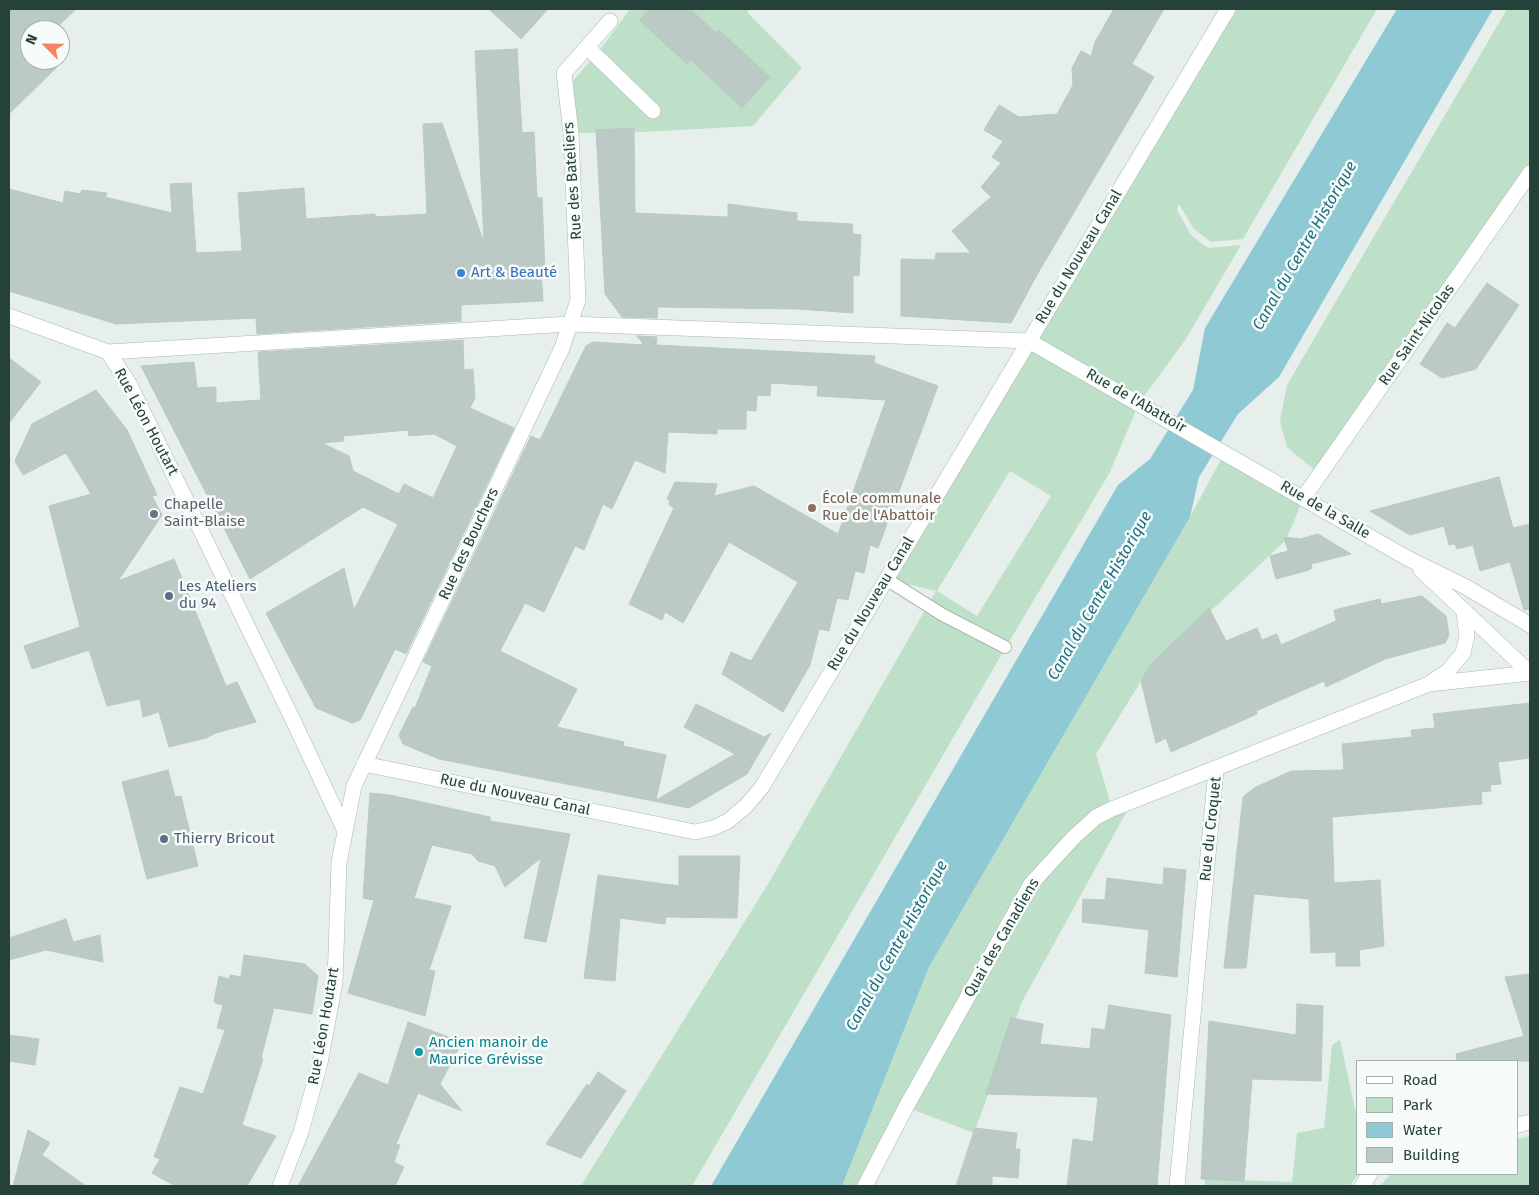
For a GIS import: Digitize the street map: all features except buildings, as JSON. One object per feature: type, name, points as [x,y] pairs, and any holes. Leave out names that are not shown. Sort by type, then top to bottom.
[{"type":"street","name":"Rue du Nouveau Canal","points":[[364,764],[695,832],[713,828],[728,821],[746,806],[762,787],[1228,9]]},
{"type":"street","name":"Rue des Bateliers","points":[[570,324],[578,300],[579,284],[571,133],[564,73],[610,21]]},
{"type":"street","points":[[587,47],[654,111]]},
{"type":"street","name":"Rue Saint-Nicolas","points":[[1304,497],[1530,173]]},
{"type":"street","name":"Rue Léon Houtart","points":[[9,316],[108,352],[130,385],[345,831]]},
{"type":"street","points":[[108,352],[570,324],[1029,341]]},
{"type":"street","name":"Rue des Bouchers","points":[[364,764],[562,348],[570,324]]},
{"type":"street","name":"Rue de l'Abattoir","points":[[1029,341],[1243,462]]},
{"type":"street","name":"Rue de la Salle","points":[[1243,462],[1407,558],[1466,586],[1530,625]]},
{"type":"street","name":"Rue de la Salle","points":[[1407,558],[1530,673]]},
{"type":"street","points":[[1429,684],[1448,671],[1463,653],[1468,636],[1464,612]]},
{"type":"street","name":"Rue du Croquet","points":[[1177,1186],[1216,770],[1429,684],[1530,673]]},
{"type":"street","name":"Rue Léon Houtart","points":[[280,1186],[301,1132],[320,1063],[335,982],[339,863],[354,786],[364,764]]},
{"type":"street","name":"Quai des Canadiens","points":[[865,1186],[906,1107],[1015,911],[1047,865],[1096,817],[1112,809],[1216,770]]},
{"type":"street","points":[[1362,1186],[1369,1175]]},
{"type":"lane","points":[[886,579],[1004,648]]},
{"type":"green space","points":[[630,9],[751,9],[747,12],[802,68],[753,126],[641,132],[571,133],[572,82],[599,51]]},
{"type":"green space","points":[[1228,9],[1377,9],[1243,239],[1211,242],[1194,229],[1179,204],[1177,210],[1191,235],[1208,248],[1241,245],[1186,339],[1139,403],[1110,472],[692,1186],[581,1186],[768,884],[936,591],[886,579]],"holes":[[[1010,471],[1051,496],[977,616],[937,591]]]},
{"type":"green space","points":[[1507,9],[1530,9],[1530,173],[1319,474],[1287,447],[1280,421],[1287,385]]},
{"type":"green space","points":[[1225,452],[1304,497],[1286,540],[1148,670],[1096,754],[1112,808],[1133,800],[1022,1002],[974,1133],[906,1107],[865,1186],[842,1186],[929,967],[1190,517]]},
{"type":"green space","points":[[1340,1040],[1356,1113],[1357,1175],[1350,1186],[1205,1186],[1205,1179],[1292,1182],[1297,1133],[1324,1128],[1332,1045]]},
{"type":"green space","points":[[1530,1136],[1530,1186],[1380,1186],[1390,1175],[1519,1175],[1519,1139]]},
{"type":"water","name":"Canal du Centre Historique","points":[[1397,9],[1493,9],[1279,377],[1238,414],[1199,477],[1190,517],[929,967],[842,1186],[711,1186],[1118,485],[1150,459],[1193,390],[1205,328]]},
{"type":"place","name":"Art & Beauté","points":[[461,273]]},
{"type":"place","name":"École communale Rue de l'Abattoir","points":[[812,508]]},
{"type":"place","name":"Chapelle Saint-Blaise","points":[[154,514]]},
{"type":"place","name":"Les Ateliers du 94","points":[[169,596]]},
{"type":"place","name":"Thierry Bricout","points":[[164,839]]},
{"type":"place","name":"Ancien manoir de Maurice Grévisse","points":[[419,1052]]}]
